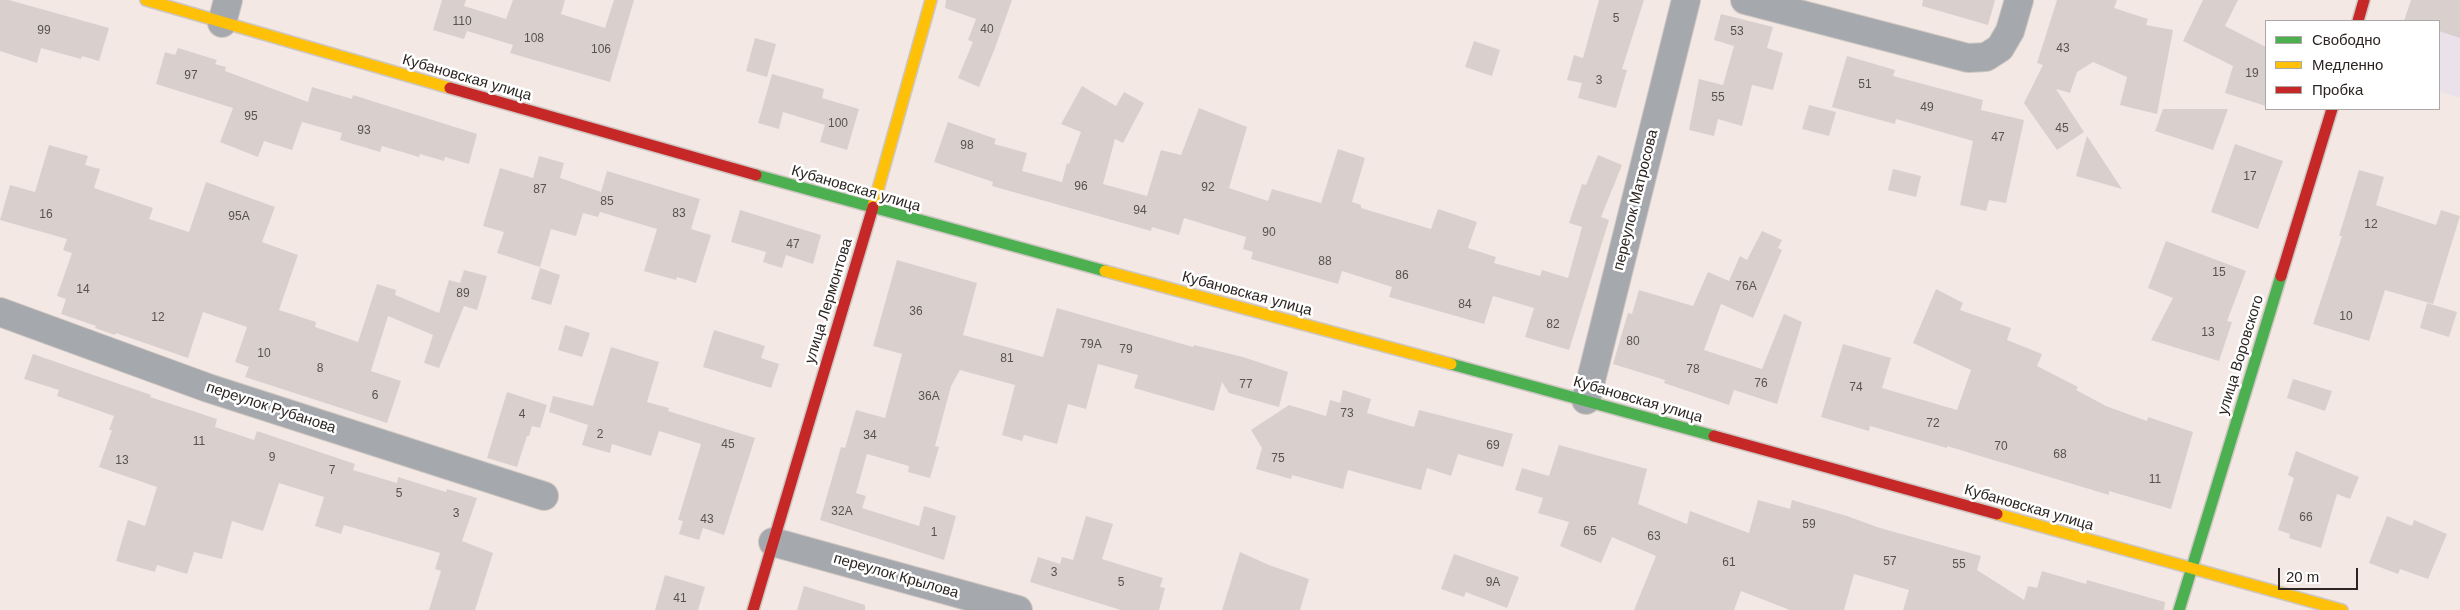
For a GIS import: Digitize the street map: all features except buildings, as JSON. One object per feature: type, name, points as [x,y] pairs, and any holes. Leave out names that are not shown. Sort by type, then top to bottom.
[{"type":"street","name":"Кубановская улица","points":[[146,0],[225,12],[872,209],[1586,400],[2192,570],[2342,610]]},
{"type":"street","name":"улица Лермонтова","points":[[752,610],[774,542],[872,209],[931,0]]},
{"type":"street","name":"переулок Матросова","points":[[1586,400],[1686,0]]},
{"type":"street","points":[[1745,0],[1968,58],[1986,58],[2000,48],[2010,31],[2019,0]]},
{"type":"street","points":[[2358,20],[2364,0]]},
{"type":"street","name":"улица Воровского","points":[[2179,610],[2332,110]]},
{"type":"street","name":"переулок Рубанова","points":[[0,312],[217,390],[544,496]]},
{"type":"street","name":"переулок Крылова","points":[[774,542],[1018,610]]},
{"type":"shaded area","points":[[2411,0],[2460,0],[2460,98],[2440,91],[2440,20],[2404,20]]},
{"type":"traffic: fast","points":[[756,175],[1105,271]]},
{"type":"traffic: fast","points":[[2179,610],[2281,276]]},
{"type":"traffic: fast","points":[[1451,364],[1714,436]]},
{"type":"traffic: slow","points":[[146,0],[450,88]]},
{"type":"traffic: slow","points":[[873,207],[931,0]]},
{"type":"traffic: slow","points":[[1105,271],[1451,364]]},
{"type":"traffic: slow","points":[[1997,514],[2342,610]]},
{"type":"traffic: jam","points":[[2358,20],[2364,0]]},
{"type":"traffic: jam","points":[[450,88],[756,175]]},
{"type":"traffic: jam","points":[[2281,276],[2332,110]]},
{"type":"traffic: jam","points":[[753,610],[873,207]]},
{"type":"traffic: jam","points":[[1714,436],[1997,514]]}]
